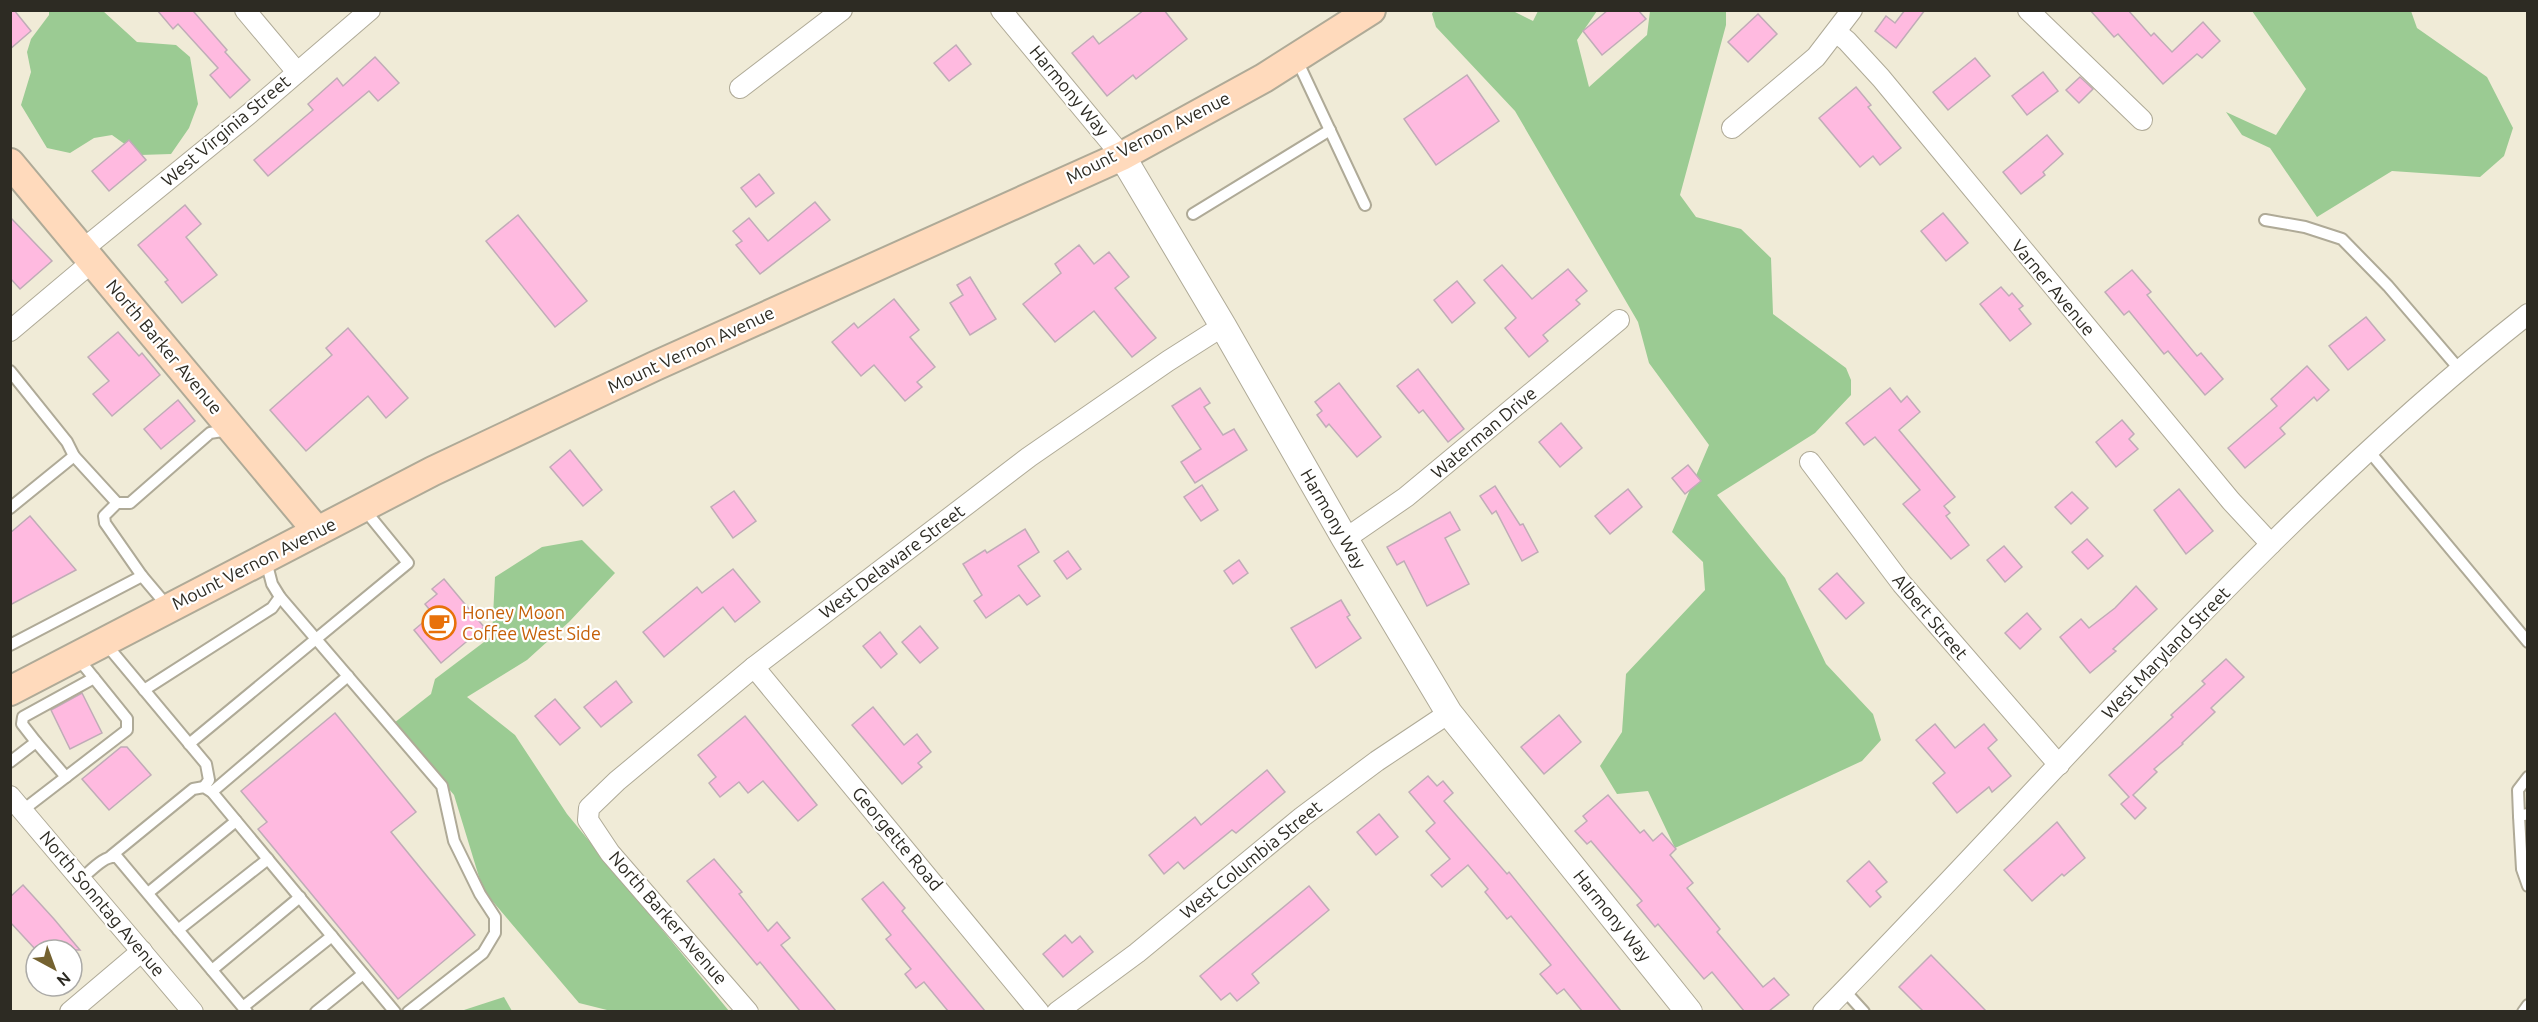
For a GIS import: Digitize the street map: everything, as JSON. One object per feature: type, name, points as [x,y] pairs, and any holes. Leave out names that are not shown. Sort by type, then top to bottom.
[{"type":"main road","name":"Mount Vernon Avenue","points":[[10,692],[85,667],[104,642],[362,508],[655,366],[1122,156],[1296,57],[1371,10]]},
{"type":"main road","name":"North Barker Avenue","points":[[10,164],[317,531]]},
{"type":"street","points":[[245,10],[297,72]]},
{"type":"street","name":"West Virginia Street","points":[[10,331],[87,256],[370,10]]},
{"type":"street","points":[[740,88],[842,10]]},
{"type":"street","name":"Harmony Way","points":[[1001,10],[1122,156],[1449,713],[1689,1011]]},
{"type":"street","points":[[1732,128],[1816,57],[1852,10]]},
{"type":"street","points":[[2028,10],[2142,120]]},
{"type":"street","name":"Varner Avenue","points":[[1836,32],[1881,78],[2231,501],[2271,544]]},
{"type":"street","name":"West Maryland Street","points":[[1823,1011],[2271,544],[2369,451],[2460,370],[2528,314]]},
{"type":"street","name":"Waterman Drive","points":[[1345,539],[1406,497],[1619,320]]},
{"type":"street","name":"West Delaware Street","points":[[589,823],[589,808],[594,802],[754,667],[1029,457],[1223,326]]},
{"type":"street","name":"Albert Street","points":[[1810,462],[1902,584],[2059,765]]},
{"type":"street","name":"Georgette Road","points":[[754,667],[1039,1011]]},
{"type":"street","name":"West Columbia Street","points":[[1057,1011],[1145,946],[1302,817],[1377,761],[1449,713]]},
{"type":"street","name":"North Sonntag Avenue","points":[[17,803],[193,1011]]},
{"type":"street","name":"North Barker Avenue","points":[[589,823],[610,853],[748,1011]]},
{"type":"street","points":[[70,1011],[142,951]]},
{"type":"lane","points":[[1296,57],[1365,205]]},
{"type":"lane","points":[[1193,214],[1330,130]]},
{"type":"lane","points":[[2265,220],[2306,227],[2342,239],[2388,286],[2460,370]]},
{"type":"lane","points":[[10,371],[67,442],[74,456],[117,503]]},
{"type":"lane","points":[[169,608],[142,576],[105,524],[104,516],[117,503],[130,503],[210,433],[234,431]]},
{"type":"lane","points":[[2369,451],[2528,642]]},
{"type":"lane","points":[[10,508],[74,456]]},
{"type":"lane","points":[[189,744],[408,563],[362,508]]},
{"type":"lane","points":[[267,558],[266,565],[280,597],[442,786],[446,793],[454,841],[480,894],[495,917],[495,933],[483,953],[408,1011]]},
{"type":"lane","points":[[10,645],[142,576]]},
{"type":"lane","points":[[144,690],[272,608],[280,597]]},
{"type":"lane","points":[[104,642],[206,765],[208,789],[395,1011]]},
{"type":"lane","points":[[17,803],[66,777],[127,730],[128,719],[85,667],[23,717],[21,724],[66,777]]},
{"type":"lane","points":[[81,879],[193,789],[208,789],[348,676]]},
{"type":"lane","points":[[10,762],[36,742]]},
{"type":"lane","points":[[2528,777],[2518,790],[2523,815],[2522,869],[2528,886]]},
{"type":"lane","points":[[148,893],[236,821]]},
{"type":"lane","points":[[111,856],[117,857],[245,1009],[332,936]]},
{"type":"lane","points":[[178,930],[268,859]]},
{"type":"lane","points":[[212,970],[300,897]]},
{"type":"lane","points":[[316,1011],[363,974]]},
{"type":"lane","points":[[1844,990],[1864,1011]]},
{"type":"lane","points":[[2523,1011],[2528,1005]]},
{"type":"green space","points":[[49,10],[103,11],[137,42],[176,45],[190,57],[198,104],[189,128],[171,154],[140,155],[112,135],[94,138],[70,153],[47,148],[21,105],[31,72],[27,52],[31,39],[49,15]]},
{"type":"green space","points":[[1434,10],[1513,11],[1533,21],[1538,11],[1597,11],[1577,40],[1589,87],[1647,35],[1650,11],[1726,11],[1726,25],[1680,195],[1696,217],[1741,229],[1771,258],[1773,314],[1846,368],[1851,380],[1851,395],[1815,433],[1717,495],[1785,578],[1826,664],[1873,714],[1881,740],[1862,761],[1675,848],[1648,791],[1617,794],[1600,766],[1622,732],[1626,674],[1705,590],[1703,562],[1672,532],[1709,445],[1649,363],[1638,322],[1515,111],[1436,27],[1432,14]]},
{"type":"green space","points":[[2252,11],[2411,11],[2417,28],[2487,77],[2513,128],[2504,156],[2480,177],[2392,171],[2317,217],[2270,148],[2242,135],[2226,112],[2276,135],[2306,89]]},
{"type":"green space","points":[[582,540],[615,573],[569,622],[527,660],[467,697],[515,735],[567,814],[729,1011],[611,1011],[579,1003],[483,890],[454,795],[394,723],[431,694],[435,679],[492,636],[495,577],[542,547]]},
{"type":"green space","points":[[504,997],[512,1011],[462,1011],[464,1010]]},
{"type":"building","points":[[10,10],[14,10],[31,31],[10,49]]},
{"type":"building","points":[[157,10],[196,10],[194,12],[250,80],[230,98],[210,75],[218,68],[178,24],[173,29]]},
{"type":"building","points":[[1144,10],[1164,10],[1187,39],[1136,79],[1133,75],[1107,96],[1072,53],[1093,36],[1099,44]]},
{"type":"building","points":[[1608,10],[1638,10],[1646,19],[1602,55],[1583,31]]},
{"type":"building","points":[[1905,10],[1925,10],[1896,48],[1875,31],[1886,16],[1895,23]]},
{"type":"building","points":[[2090,10],[2128,10],[2151,36],[2154,33],[2172,52],[2203,22],[2220,41],[2202,58],[2197,54],[2163,84],[2118,34],[2114,37]]},
{"type":"building","points":[[1758,14],[1777,34],[1748,62],[1728,42]]},
{"type":"building","points":[[956,45],[971,64],[949,81],[934,63]]},
{"type":"building","points":[[375,57],[399,83],[378,101],[369,91],[268,176],[254,160],[313,110],[308,104],[337,78],[343,86]]},
{"type":"building","points":[[1975,58],[1990,76],[1948,110],[1933,92]]},
{"type":"building","points":[[2043,72],[2058,91],[2027,115],[2012,96]]},
{"type":"building","points":[[1467,75],[1499,121],[1436,165],[1404,119]]},
{"type":"building","points":[[2080,77],[2093,89],[2079,103],[2066,90]]},
{"type":"building","points":[[1856,87],[1871,105],[1868,107],[1901,148],[1880,165],[1873,156],[1860,167],[1819,118]]},
{"type":"building","points":[[2047,135],[2063,154],[2043,172],[2045,175],[2021,194],[2003,172]]},
{"type":"building","points":[[129,140],[146,160],[109,191],[92,171]]},
{"type":"building","points":[[759,174],[774,193],[756,207],[741,188]]},
{"type":"building","points":[[815,202],[830,220],[760,274],[736,245],[742,241],[733,231],[749,218],[768,241]]},
{"type":"building","points":[[185,205],[201,224],[186,237],[217,275],[182,303],[165,282],[168,280],[138,245]]},
{"type":"building","points":[[1943,213],[1968,243],[1946,261],[1921,231]]},
{"type":"building","points":[[518,215],[587,301],[555,327],[486,241]]},
{"type":"building","points":[[10,217],[52,261],[20,289],[10,278]]},
{"type":"building","points":[[1079,245],[1094,264],[1109,252],[1129,277],[1115,288],[1156,338],[1132,357],[1094,311],[1055,342],[1023,304],[1061,273],[1055,264]]},
{"type":"building","points":[[1502,265],[1532,299],[1568,269],[1587,291],[1576,300],[1580,304],[1543,335],[1548,341],[1529,357],[1505,328],[1516,318],[1484,280]]},
{"type":"building","points":[[2132,270],[2151,292],[2147,295],[2197,356],[2201,353],[2223,379],[2205,395],[2168,351],[2164,354],[2129,311],[2124,315],[2105,292]]},
{"type":"building","points":[[970,277],[996,319],[970,335],[950,303],[963,295],[957,285]]},
{"type":"building","points":[[1457,281],[1475,303],[1452,323],[1434,300]]},
{"type":"building","points":[[2001,287],[2009,296],[2012,293],[2023,306],[2019,309],[2031,324],[2010,341],[1980,304]]},
{"type":"building","points":[[894,299],[919,330],[910,337],[935,367],[917,382],[922,387],[905,401],[874,365],[861,376],[832,342],[854,323],[858,328]]},
{"type":"building","points":[[2366,317],[2385,340],[2348,370],[2329,346]]},
{"type":"building","points":[[348,328],[408,398],[386,418],[368,396],[306,451],[270,410],[332,355],[326,348]]},
{"type":"building","points":[[118,332],[139,356],[142,353],[160,375],[112,416],[93,394],[109,381],[88,357]]},
{"type":"building","points":[[2307,366],[2329,390],[2317,401],[2314,397],[2280,428],[2285,434],[2245,468],[2228,448],[2277,406],[2271,399]]},
{"type":"building","points":[[1418,369],[1464,429],[1448,442],[1423,410],[1419,413],[1397,386]]},
{"type":"building","points":[[1339,383],[1381,437],[1357,457],[1329,424],[1326,427],[1317,415],[1322,411],[1315,402]]},
{"type":"building","points":[[1200,388],[1210,403],[1204,407],[1223,435],[1234,429],[1247,450],[1195,483],[1181,462],[1201,449],[1172,406]]},
{"type":"building","points":[[1890,388],[1901,402],[1907,396],[1920,412],[1899,430],[1955,497],[1944,506],[1950,513],[1946,516],[1969,545],[1951,559],[1903,504],[1920,490],[1875,437],[1864,445],[1846,423]]},
{"type":"building","points":[[178,400],[195,421],[161,449],[144,429]]},
{"type":"building","points":[[2122,420],[2134,434],[2129,439],[2138,449],[2116,467],[2096,442]]},
{"type":"building","points":[[1561,423],[1582,448],[1560,467],[1539,442]]},
{"type":"building","points":[[570,450],[602,490],[583,506],[550,467]]},
{"type":"building","points":[[1688,465],[1701,481],[1685,494],[1672,478]]},
{"type":"building","points":[[1202,485],[1218,510],[1201,521],[1184,497]]},
{"type":"building","points":[[1495,486],[1520,525],[1523,524],[1538,552],[1522,561],[1496,511],[1492,514],[1480,496]]},
{"type":"building","points":[[1628,489],[1642,507],[1610,534],[1595,516]]},
{"type":"building","points":[[2179,489],[2213,531],[2186,554],[2154,510]]},
{"type":"building","points":[[734,491],[756,521],[733,538],[711,507]]},
{"type":"building","points":[[2072,492],[2088,508],[2071,524],[2055,507]]},
{"type":"building","points":[[1450,512],[1460,530],[1445,538],[1469,584],[1427,606],[1404,561],[1397,565],[1387,547]]},
{"type":"building","points":[[30,516],[76,570],[10,605],[10,533]]},
{"type":"building","points":[[1025,529],[1039,552],[1018,566],[1040,596],[1027,605],[1019,595],[986,618],[974,601],[982,595],[963,564],[985,550],[987,553]]},
{"type":"building","points":[[2087,539],[2103,556],[2088,569],[2072,552]]},
{"type":"building","points":[[2004,546],[2022,567],[2005,582],[1987,560]]},
{"type":"building","points":[[1068,551],[1081,569],[1067,579],[1054,561]]},
{"type":"building","points":[[1239,560],[1248,573],[1233,584],[1224,571]]},
{"type":"building","points":[[733,569],[760,602],[735,622],[723,607],[664,657],[643,632],[697,587],[702,593]]},
{"type":"building","points":[[1837,573],[1864,603],[1846,619],[1819,589]]},
{"type":"building","name":"Honey Moon Coffee West Side","points":[[444,579],[484,627],[441,663],[414,630],[433,614],[425,604],[437,594],[432,589]]},
{"type":"building","points":[[2136,586],[2157,609],[2113,649],[2116,651],[2090,673],[2060,637],[2081,619],[2089,628],[2115,608]]},
{"type":"building","points":[[1341,600],[1350,615],[1347,617],[1361,638],[1316,668],[1291,628]]},
{"type":"building","points":[[2027,613],[2041,629],[2020,649],[2005,633]]},
{"type":"building","points":[[920,626],[938,648],[920,663],[902,642]]},
{"type":"building","points":[[880,632],[897,654],[881,668],[863,646]]},
{"type":"building","points":[[2226,659],[2244,677],[2211,708],[2215,712],[2154,769],[2157,772],[2133,795],[2146,808],[2135,819],[2121,804],[2129,797],[2109,775],[2173,717],[2171,715],[2205,684],[2202,681]]},
{"type":"building","points":[[616,681],[632,702],[601,727],[584,707]]},
{"type":"building","points":[[82,693],[102,733],[70,749],[51,710]]},
{"type":"building","points":[[555,699],[580,728],[560,745],[535,716]]},
{"type":"building","points":[[873,707],[904,745],[917,734],[931,752],[918,763],[922,767],[902,784],[852,725]]},
{"type":"building","points":[[335,713],[416,812],[391,832],[475,935],[398,999],[258,829],[267,822],[241,791]]},
{"type":"building","points":[[1559,715],[1581,742],[1544,774],[1521,747]]},
{"type":"building","points":[[745,716],[817,805],[798,821],[763,781],[748,793],[739,782],[720,797],[709,783],[716,777],[698,755]]},
{"type":"building","points":[[1935,724],[1955,748],[1984,724],[1997,740],[1988,748],[2011,776],[1992,792],[1989,787],[1957,813],[1933,783],[1945,773],[1916,740]]},
{"type":"building","points":[[121,747],[127,747],[151,775],[109,810],[82,779]]},
{"type":"building","points":[[1267,770],[1285,792],[1236,833],[1232,830],[1184,869],[1178,862],[1164,874],[1149,855],[1195,817],[1201,825]]},
{"type":"building","points":[[1428,776],[1437,786],[1443,781],[1453,793],[1444,801],[1507,874],[1509,872],[1621,1011],[1582,1011],[1564,989],[1557,994],[1540,974],[1551,965],[1511,916],[1507,919],[1485,892],[1488,889],[1468,865],[1442,887],[1431,875],[1450,859],[1426,831],[1435,823],[1409,792]]},
{"type":"building","points":[[1608,795],[1640,833],[1644,830],[1653,841],[1662,833],[1676,849],[1670,855],[1693,883],[1687,888],[1720,929],[1717,932],[1763,987],[1774,978],[1789,995],[1769,1011],[1744,1011],[1712,972],[1704,979],[1658,924],[1655,927],[1637,905],[1642,901],[1591,841],[1587,844],[1575,831],[1587,821],[1583,816]]},
{"type":"building","points":[[1379,814],[1398,837],[1376,855],[1357,832]]},
{"type":"building","points":[[2057,822],[2085,858],[2064,876],[2062,874],[2032,901],[2004,870]]},
{"type":"building","points":[[714,859],[742,892],[739,894],[768,931],[777,922],[790,938],[781,945],[836,1011],[800,1011],[760,962],[757,965],[687,881]]},
{"type":"building","points":[[1869,861],[1887,882],[1876,891],[1881,897],[1870,907],[1847,881]]},
{"type":"building","points":[[883,882],[905,908],[902,911],[985,1011],[948,1011],[924,982],[916,988],[905,974],[911,969],[886,939],[891,935],[862,899]]},
{"type":"building","points":[[23,885],[70,938],[25,938],[10,922],[10,897]]},
{"type":"building","points":[[1309,886],[1329,910],[1252,974],[1259,983],[1237,1001],[1230,993],[1221,1000],[1200,976]]},
{"type":"building","points":[[1065,935],[1072,943],[1080,936],[1093,952],[1063,977],[1043,954]]},
{"type":"building","points":[[1931,955],[1986,1011],[1923,1011],[1899,987]]},
{"type":"place","name":"Honey Moon Coffee West Side","points":[[439,623]]}]
